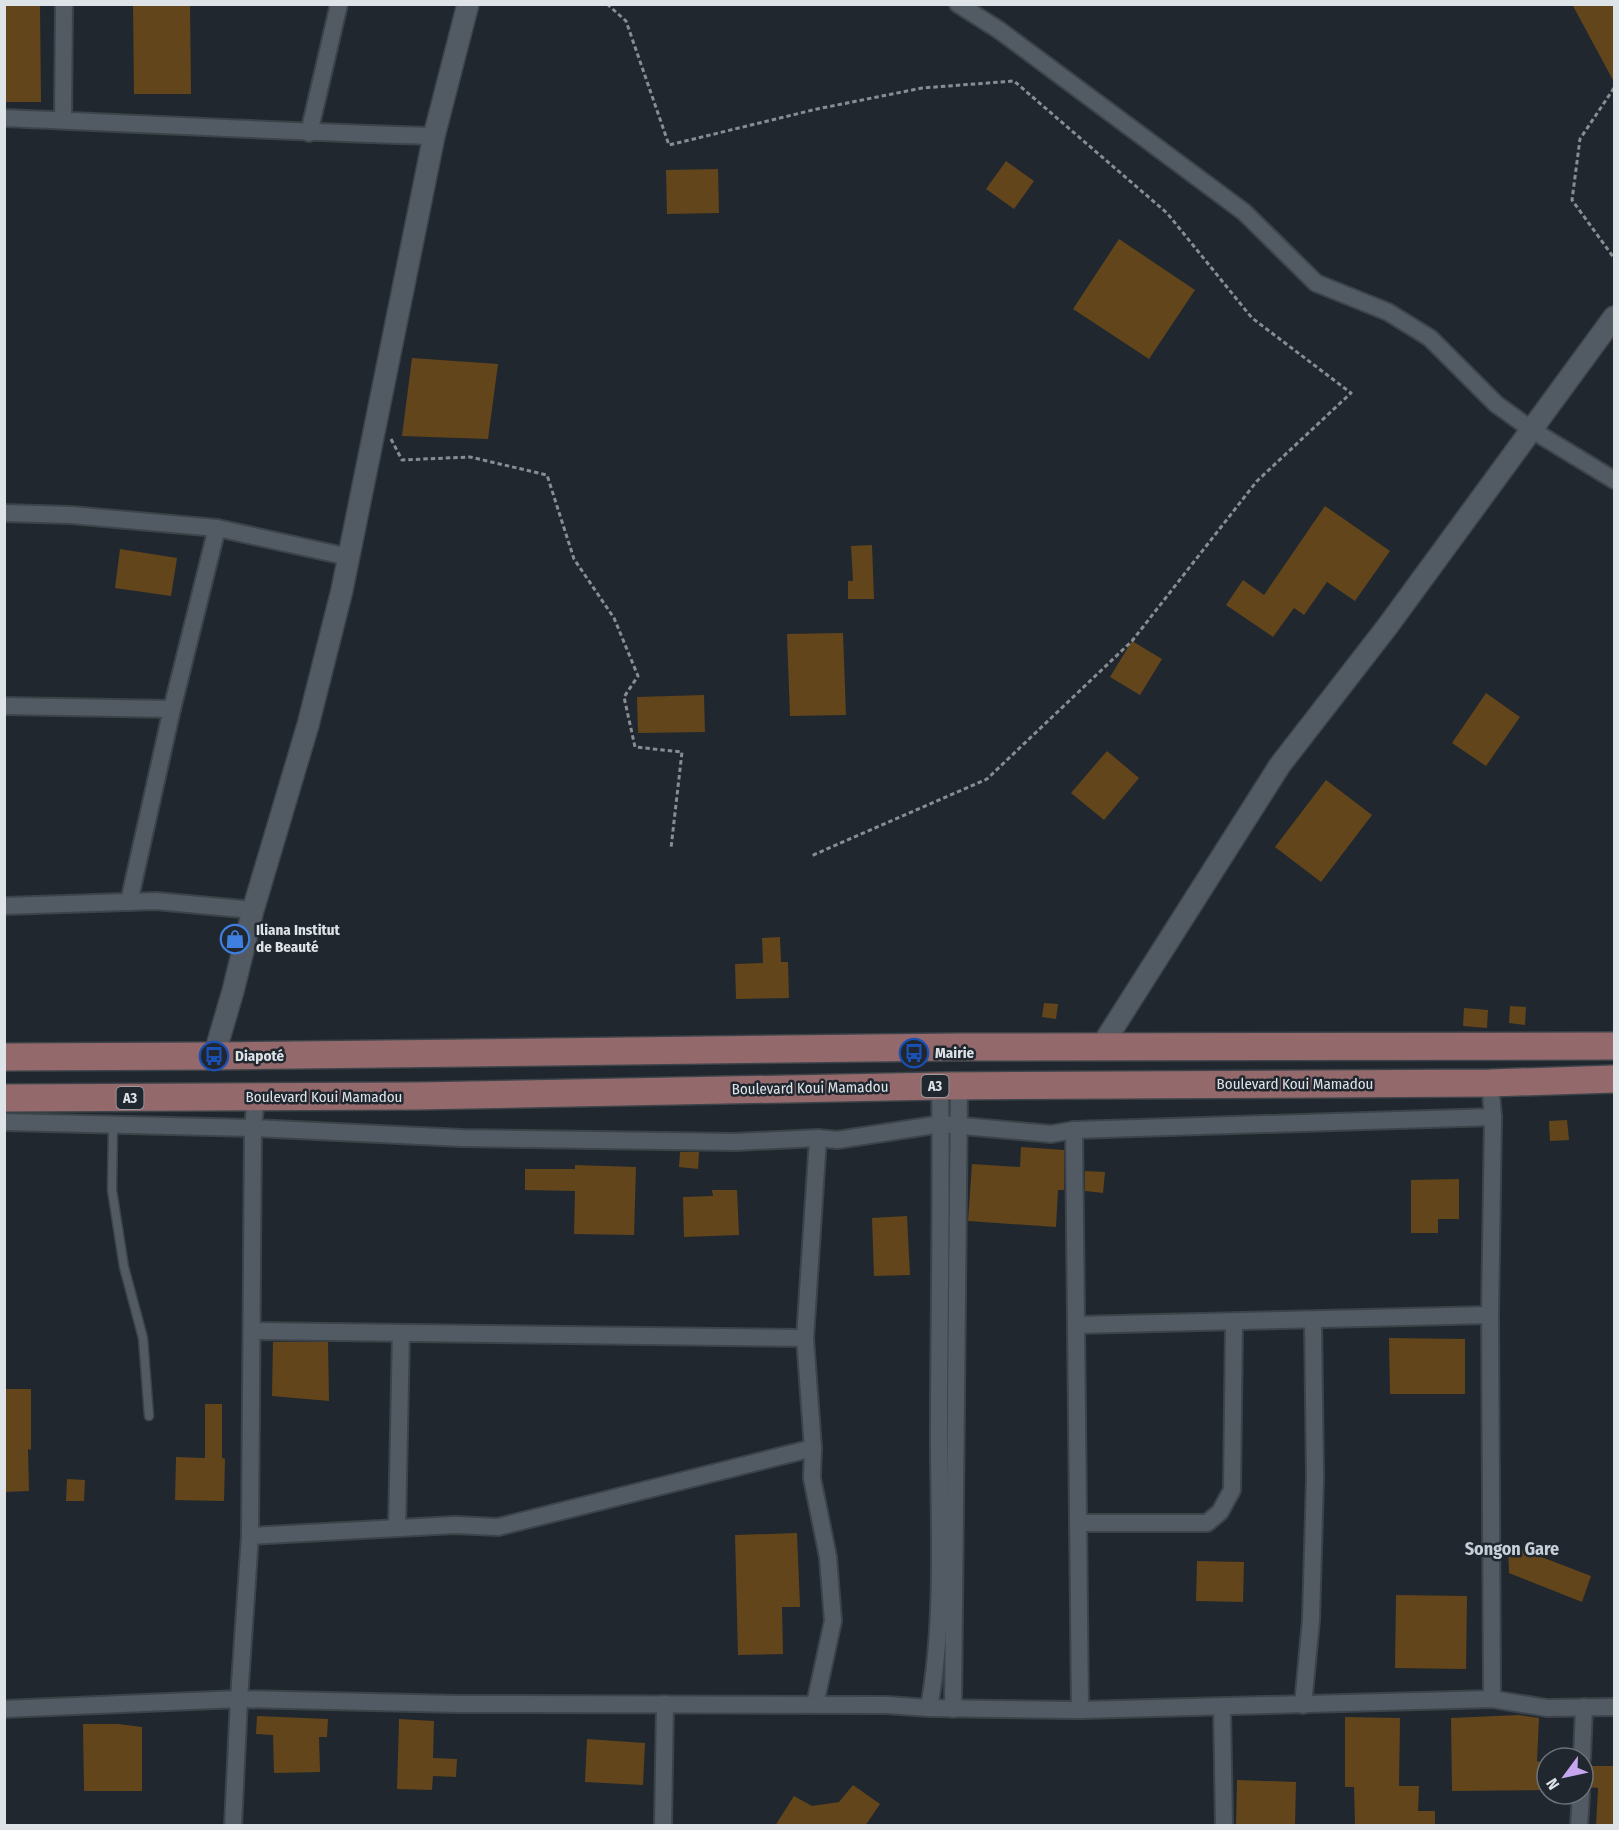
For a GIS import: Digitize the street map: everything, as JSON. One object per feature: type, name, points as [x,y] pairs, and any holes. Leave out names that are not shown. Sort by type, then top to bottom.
[{"type":"main road","points":[[4,1057],[630,1050],[1614,1046]]},
{"type":"main road","points":[[210,1098],[214,1056]]},
{"type":"main road","name":"Boulevard Koui Mamadou","points":[[4,1098],[210,1098],[949,1086],[1490,1083],[1614,1079]]},
{"type":"street","points":[[63,120],[64,4]]},
{"type":"street","points":[[309,133],[339,4]]},
{"type":"street","points":[[214,1056],[253,910],[308,725],[349,557],[434,136],[468,4]]},
{"type":"street","points":[[958,4],[999,30],[1244,212],[1316,283],[1388,312],[1430,338],[1496,404],[1532,430],[1614,480]]},
{"type":"street","points":[[4,118],[186,125],[309,133],[434,136]]},
{"type":"street","points":[[1101,1047],[1280,765],[1387,627],[1614,317]]},
{"type":"street","points":[[4,513],[71,514],[217,528],[349,557]]},
{"type":"street","points":[[129,902],[172,709],[217,528]]},
{"type":"street","points":[[4,706],[172,709]]},
{"type":"street","points":[[4,906],[156,901],[253,910]]},
{"type":"street","points":[[1490,1083],[1493,1117],[1490,1316],[1492,1699]]},
{"type":"street","points":[[929,1708],[936,1668],[939,1622],[939,1367],[942,1202],[940,1124],[949,1086]]},
{"type":"street","points":[[949,1086],[959,1125],[953,1708]]},
{"type":"street","points":[[233,1826],[250,1536],[253,1128],[256,1097]]},
{"type":"street","points":[[4,1122],[253,1128],[462,1138],[735,1142],[818,1138],[837,1140],[940,1124],[1051,1134],[1074,1130],[1493,1117]]},
{"type":"street","points":[[1074,1130],[1080,1710]]},
{"type":"street","points":[[815,1704],[833,1621],[828,1557],[812,1478],[813,1448],[805,1338],[818,1138]]},
{"type":"street","points":[[1076,1326],[1490,1316]]},
{"type":"street","points":[[1303,1705],[1311,1620],[1315,1490],[1313,1320]]},
{"type":"street","points":[[1078,1523],[1207,1523],[1220,1512],[1232,1490],[1234,1322]]},
{"type":"street","points":[[252,1331],[805,1338]]},
{"type":"street","points":[[397,1528],[401,1333]]},
{"type":"street","points":[[250,1536],[455,1525],[498,1527],[813,1448]]},
{"type":"street","points":[[4,1708],[239,1700],[458,1704],[815,1704],[1080,1710],[1492,1699],[1547,1708],[1614,1707]]},
{"type":"street","points":[[663,1826],[665,1704]]},
{"type":"street","points":[[1222,1707],[1224,1826]]},
{"type":"street","points":[[1582,1746],[1584,1707]]},
{"type":"street","points":[[1580,1826],[1581,1806]]},
{"type":"lane","points":[[113,1125],[112,1190],[124,1267],[143,1338],[149,1416]]},
{"type":"path","points":[[607,4],[626,21],[669,145],[817,109],[922,88],[1014,81],[1167,213],[1252,318],[1351,393],[1257,482],[1132,641],[987,779],[811,856]]},
{"type":"path","points":[[1614,88],[1580,140],[1572,200],[1614,258]]},
{"type":"path","points":[[379,415],[402,459],[470,457],[547,475],[574,560],[614,618],[638,676],[624,697],[635,747],[682,752],[671,848]]},
{"type":"building","points":[[4,4],[40,4],[41,102],[4,102]]},
{"type":"building","points":[[133,4],[190,4],[191,94],[134,94]]},
{"type":"building","points":[[1572,4],[1614,4],[1614,82]]},
{"type":"building","points":[[1006,161],[1034,181],[1014,209],[986,189]]},
{"type":"building","points":[[718,169],[719,213],[667,214],[666,170]]},
{"type":"building","points":[[1119,239],[1195,290],[1149,359],[1073,309]]},
{"type":"building","points":[[412,358],[498,364],[488,439],[402,436]]},
{"type":"building","points":[[1325,506],[1390,551],[1355,601],[1327,582],[1304,615],[1294,608],[1273,637],[1226,605],[1243,580],[1264,595]]},
{"type":"building","points":[[872,545],[874,599],[848,599],[848,581],[853,581],[851,546]]},
{"type":"building","points":[[120,549],[177,558],[171,596],[115,588]]},
{"type":"building","points":[[843,633],[846,715],[790,716],[787,634]]},
{"type":"building","points":[[1132,641],[1162,659],[1140,695],[1110,677]]},
{"type":"building","points":[[1486,693],[1520,717],[1486,766],[1452,743]]},
{"type":"building","points":[[704,695],[705,732],[638,733],[637,697]]},
{"type":"building","points":[[1107,751],[1139,778],[1104,820],[1071,793]]},
{"type":"building","points":[[1326,780],[1372,815],[1321,882],[1275,847]]},
{"type":"building","points":[[780,937],[781,962],[788,962],[789,998],[736,999],[735,964],[763,963],[762,938]]},
{"type":"building","points":[[1044,1003],[1058,1004],[1056,1019],[1042,1017]]},
{"type":"building","points":[[1510,1006],[1526,1007],[1525,1025],[1509,1023]]},
{"type":"building","points":[[1464,1008],[1488,1010],[1487,1028],[1463,1026]]},
{"type":"building","points":[[1567,1120],[1569,1140],[1550,1141],[1549,1121]]},
{"type":"building","points":[[1021,1147],[1064,1150],[1064,1190],[1058,1190],[1056,1227],[968,1221],[972,1164],[1020,1167]]},
{"type":"building","points":[[680,1152],[699,1152],[698,1169],[679,1167]]},
{"type":"building","points":[[575,1165],[636,1167],[634,1235],[574,1234],[575,1191],[525,1190],[525,1169],[575,1169]]},
{"type":"building","points":[[1085,1171],[1105,1172],[1103,1193],[1085,1191]]},
{"type":"building","points":[[1459,1179],[1459,1219],[1438,1219],[1438,1233],[1411,1233],[1411,1180]]},
{"type":"building","points":[[712,1190],[737,1190],[739,1235],[684,1237],[683,1197],[713,1196]]},
{"type":"building","points":[[907,1216],[910,1275],[874,1276],[872,1218]]},
{"type":"building","points":[[1389,1338],[1465,1339],[1465,1394],[1390,1394]]},
{"type":"building","points":[[273,1342],[328,1342],[329,1401],[272,1396]]},
{"type":"building","points":[[4,1389],[31,1389],[31,1450],[28,1449],[29,1491],[4,1492]]},
{"type":"building","points":[[205,1404],[222,1404],[222,1458],[225,1459],[224,1501],[175,1500],[176,1457],[205,1458]]},
{"type":"building","points":[[67,1479],[85,1480],[84,1501],[66,1501]]},
{"type":"building","points":[[797,1533],[800,1607],[782,1607],[783,1654],[738,1655],[735,1535]]},
{"type":"building","points":[[1508,1544],[1591,1576],[1582,1602],[1509,1573]]},
{"type":"building","points":[[1197,1561],[1244,1562],[1243,1602],[1196,1601]]},
{"type":"building","points":[[1396,1595],[1467,1596],[1466,1669],[1395,1668]]},
{"type":"building","points":[[1519,1715],[1539,1718],[1538,1746],[1535,1746],[1535,1790],[1452,1791],[1451,1718]]},
{"type":"building","points":[[257,1716],[328,1719],[327,1737],[319,1737],[320,1772],[274,1773],[273,1735],[256,1734]]},
{"type":"building","points":[[1345,1717],[1400,1718],[1399,1786],[1419,1786],[1418,1811],[1435,1811],[1435,1826],[1355,1826],[1354,1787],[1345,1787]]},
{"type":"building","points":[[399,1719],[434,1721],[433,1758],[457,1759],[456,1777],[433,1776],[432,1790],[397,1789]]},
{"type":"building","points":[[83,1724],[142,1727],[142,1791],[84,1791]]},
{"type":"building","points":[[587,1739],[645,1743],[643,1785],[585,1782]]},
{"type":"building","points":[[1595,1766],[1614,1766],[1614,1826],[1596,1826],[1598,1788],[1595,1788]]},
{"type":"building","points":[[1237,1780],[1296,1782],[1295,1826],[1236,1826]]},
{"type":"building","points":[[853,1785],[880,1804],[865,1826],[775,1826],[794,1796],[812,1806],[839,1802]]},
{"type":"place","name":"Iliana Institut de Beauté","points":[[235,939]]},
{"type":"place","name":"Mairie","points":[[914,1053]]},
{"type":"place","name":"Diapoté","points":[[214,1056]]},
{"type":"district","name":"Songon Gare","points":[[1512,1549]]}]
